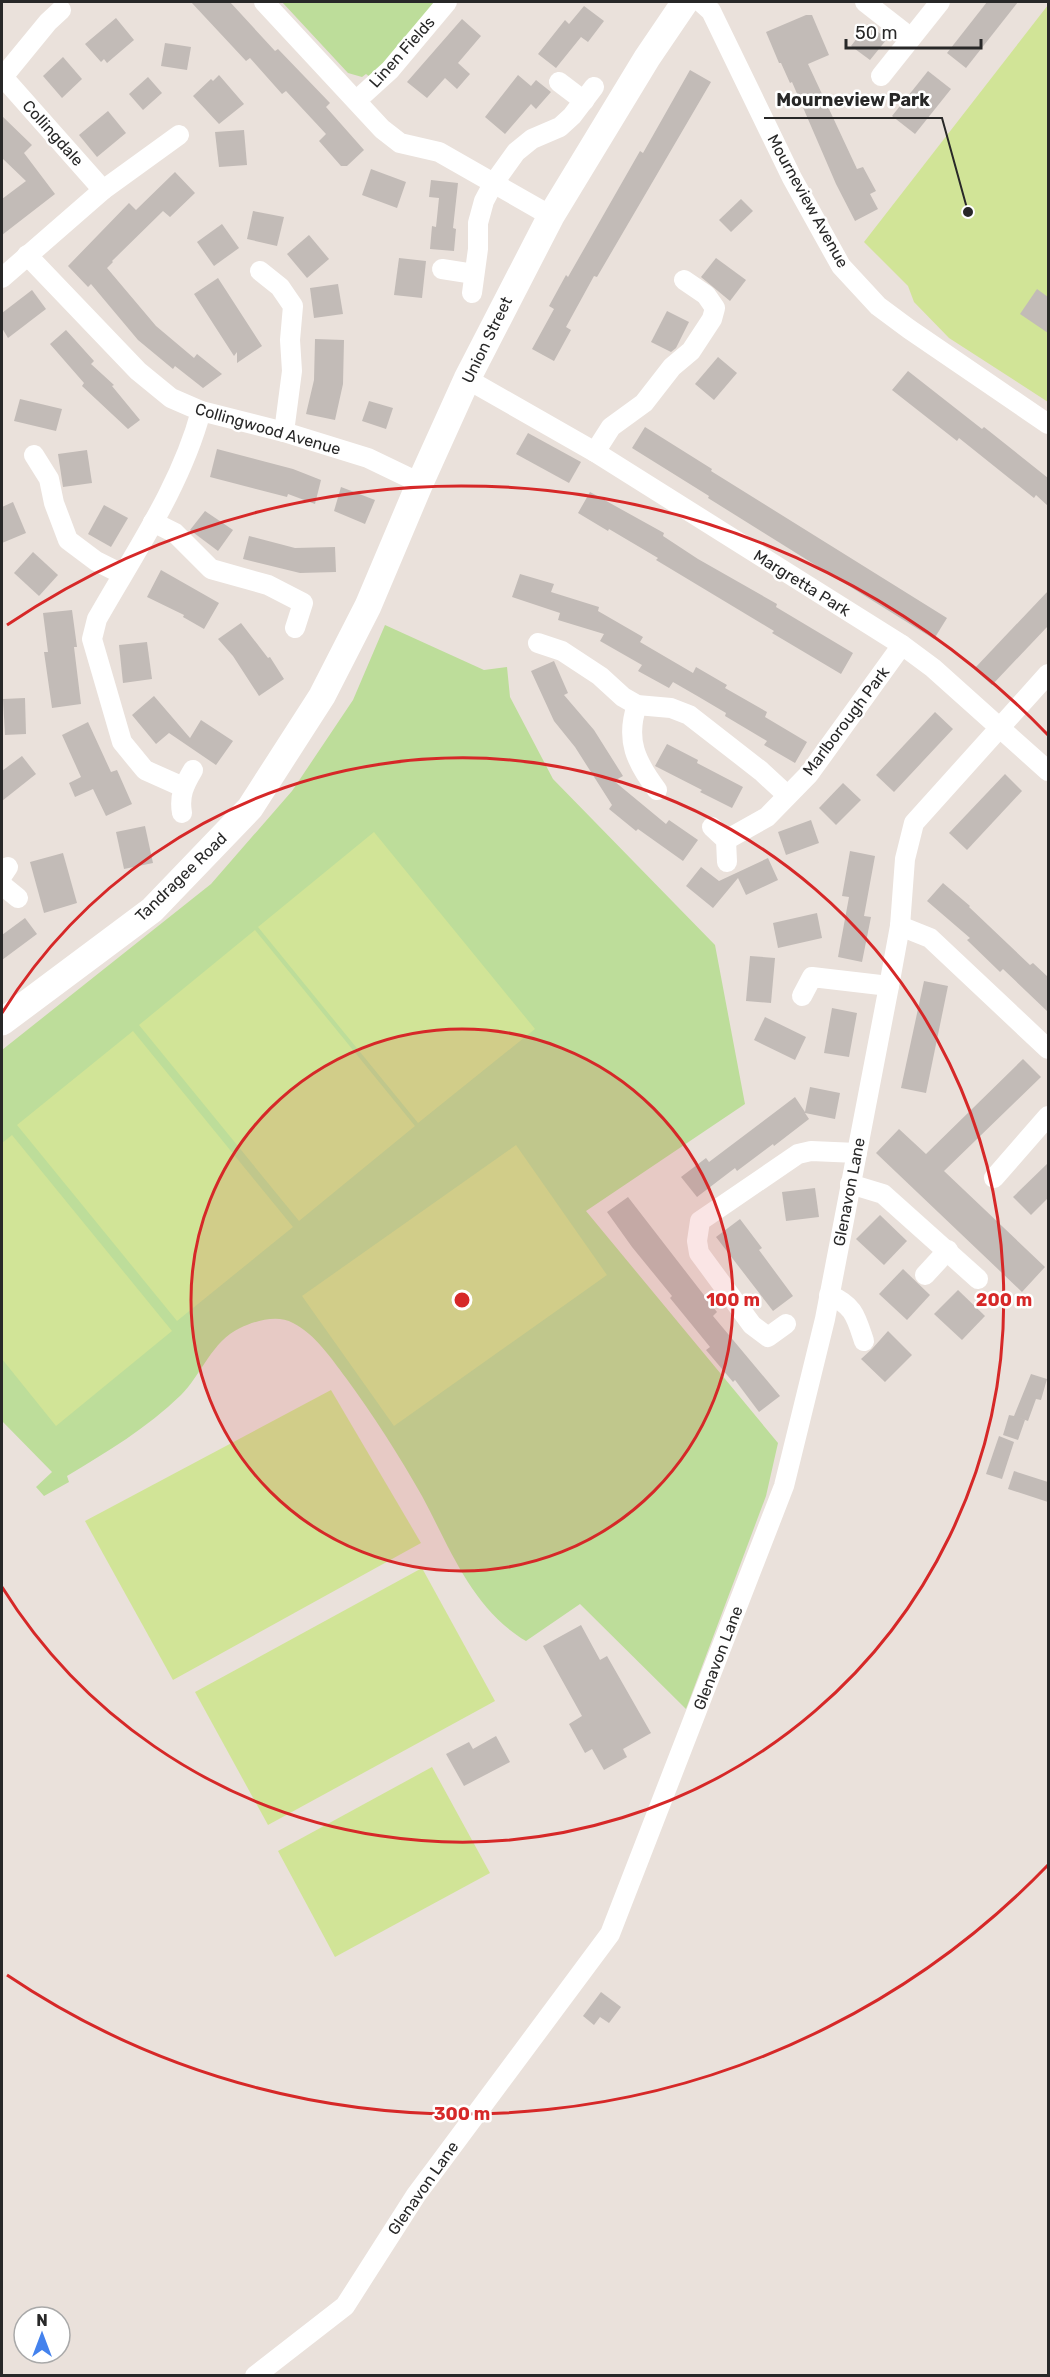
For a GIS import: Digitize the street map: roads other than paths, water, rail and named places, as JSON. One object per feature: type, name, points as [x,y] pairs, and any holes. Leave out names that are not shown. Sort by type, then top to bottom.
[{"type":"street","name":"Linen Fields","points":[[264,2],[382,129],[400,143],[440,152],[551,216]]},
{"type":"street","name":"Linen Fields","points":[[357,100],[390,70],[447,2]]},
{"type":"street","name":"Union Street","points":[[322,696],[368,606],[467,379],[551,216],[647,58],[685,2]]},
{"type":"street","name":"Mourneview Avenue","points":[[701,2],[711,12],[792,178],[841,266],[878,306],[1048,424]]},
{"type":"street","points":[[865,2],[911,38]]},
{"type":"street","points":[[881,76],[940,2]]},
{"type":"street","points":[[2,76],[61,10]]},
{"type":"street","name":"Collingdale","points":[[2,76],[104,190]]},
{"type":"street","points":[[442,269],[473,284],[478,223],[484,201],[493,184],[516,152],[532,139],[560,127],[589,94],[559,81]]},
{"type":"street","points":[[2,279],[104,190],[179,135]]},
{"type":"street","name":"Collingwood Avenue","points":[[27,255],[138,371],[171,398],[201,411],[284,432],[368,458],[420,483]]},
{"type":"street","points":[[260,271],[280,287],[293,306],[290,340],[292,371],[284,432]]},
{"type":"street","points":[[595,452],[611,427],[644,403],[672,367],[691,351],[712,319],[715,308],[706,295],[684,280]]},
{"type":"street","name":"Margretta Park","points":[[467,379],[595,452],[902,645],[933,668],[1048,771]]},
{"type":"street","points":[[182,813],[180,801],[188,779],[145,770],[122,742],[92,639],[98,619],[168,495],[195,433],[201,411]]},
{"type":"street","points":[[34,455],[49,479],[54,503],[68,540],[96,561],[122,574]]},
{"type":"street","points":[[153,522],[174,533],[211,569],[268,585],[303,603],[295,628]]},
{"type":"street","points":[[538,643],[562,651],[600,676],[622,697],[637,705],[671,708],[689,716],[761,771],[787,795]]},
{"type":"street","name":"Marlborough Park","points":[[727,862],[719,833],[767,817],[809,774],[902,645]]},
{"type":"street","points":[[1001,727],[1048,674]]},
{"type":"street","name":"Tandragee Road","points":[[2,1022],[152,910],[250,808],[322,696]]},
{"type":"street","points":[[637,705],[631,723],[636,758],[641,769],[657,790]]},
{"type":"street","name":"Glenavon Lane","points":[[255,2376],[345,2306],[416,2195],[610,1934],[784,1486],[829,1295],[900,926],[905,859],[918,818],[1001,727]]},
{"type":"street","points":[[4,876],[18,898]]},
{"type":"street","points":[[900,926],[930,938],[1048,1049]]},
{"type":"street","points":[[802,996],[812,977],[889,986]]},
{"type":"street","points":[[994,1178],[1048,1116]]},
{"type":"street","points":[[786,1324],[768,1337],[752,1325],[699,1253],[697,1241],[700,1221],[798,1154],[811,1151],[856,1153]]},
{"type":"street","points":[[850,1184],[883,1194],[978,1279]]},
{"type":"street","points":[[925,1275],[948,1250]]},
{"type":"street","points":[[829,1295],[846,1302],[857,1320],[864,1341]]},
{"type":"place","name":"Mourneview Park","points":[[968,212]]}]
